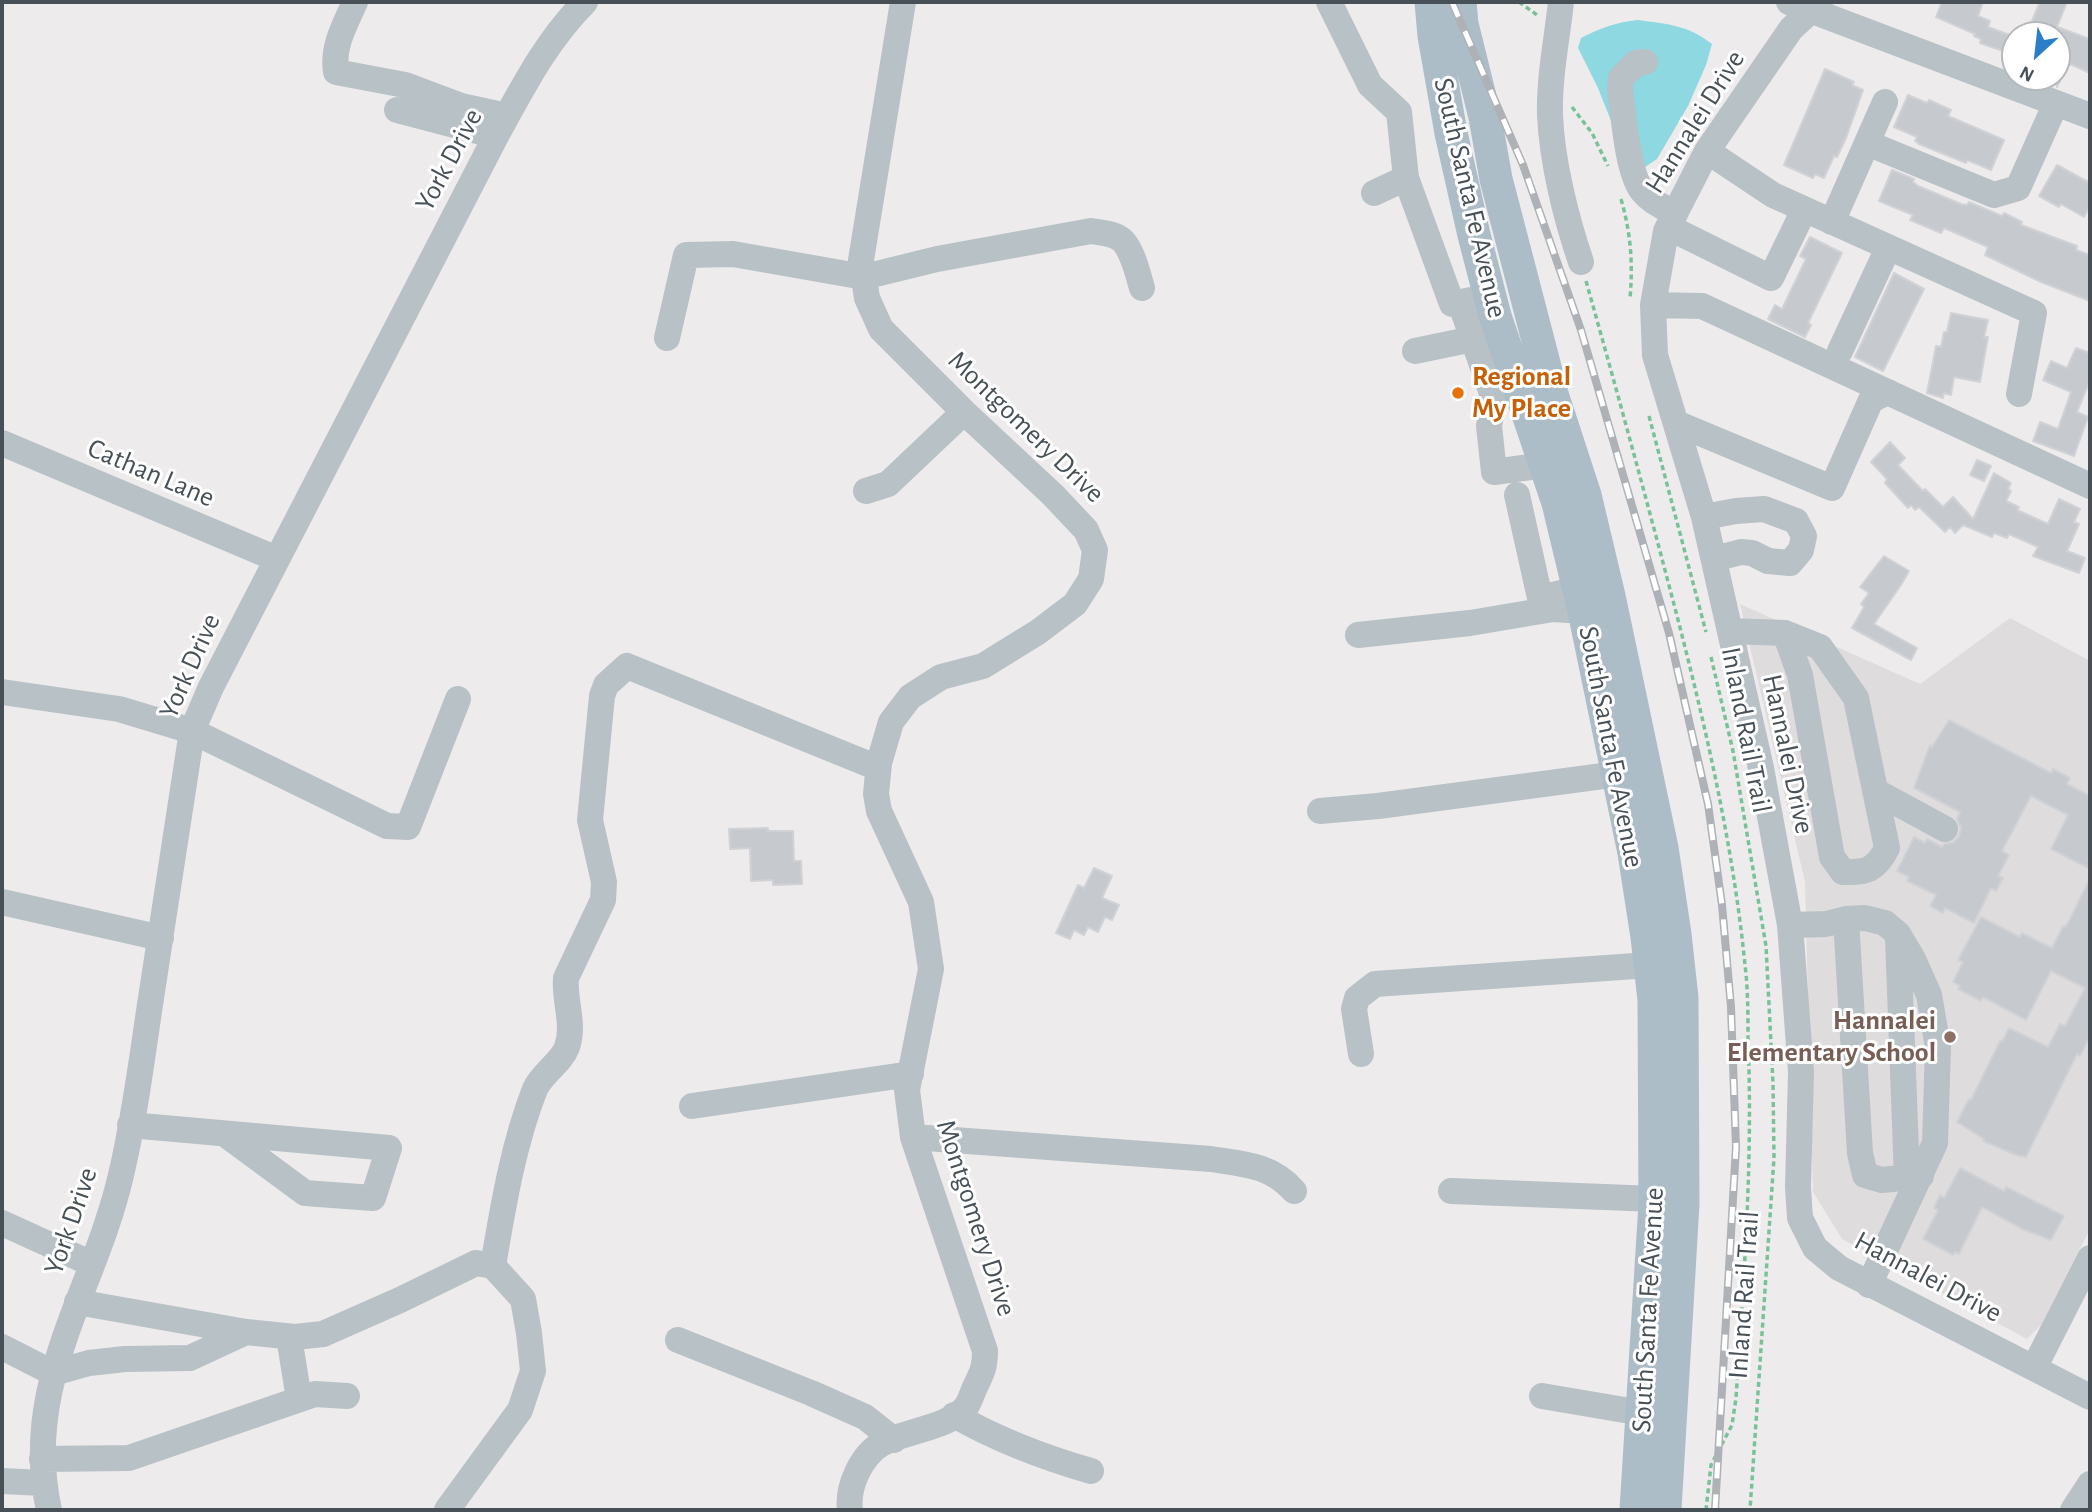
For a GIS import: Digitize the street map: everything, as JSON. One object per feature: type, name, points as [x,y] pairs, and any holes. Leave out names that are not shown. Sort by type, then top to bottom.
[{"type":"main road","name":"South Santa Fe Avenue","points":[[1431,2],[1434,36],[1451,133],[1474,236],[1475,299],[1545,465],[1558,503],[1634,853],[1650,965],[1654,1000],[1656,1077],[1655,1199],[1636,1510]]},
{"type":"main road","points":[[1440,2],[1474,184],[1493,259],[1507,288],[1535,328]]},
{"type":"main road","name":"South Santa Fe Avenue","points":[[1460,2],[1462,24],[1485,117],[1496,179],[1552,394],[1586,495],[1662,848],[1675,933],[1682,998],[1683,1204],[1665,1510]]},
{"type":"street","points":[[355,2],[339,39],[335,55],[336,72],[405,85],[461,106],[502,126]]},
{"type":"street","name":"York Drive","points":[[49,1510],[43,1471],[42,1431],[53,1373],[121,1176],[192,731],[211,687],[531,71],[552,40],[585,2]]},
{"type":"street","name":"Montgomery Drive","points":[[850,1510],[853,1483],[864,1461],[881,1444],[942,1422],[967,1406],[985,1368],[985,1351],[913,1137],[907,1090],[931,969],[921,902],[879,811],[876,794],[878,768],[891,722],[910,697],[941,677],[983,666],[1038,632],[1075,604],[1091,579],[1095,550],[1086,530],[1053,495],[881,329],[867,298],[861,260],[903,2]]},
{"type":"street","points":[[1329,2],[1370,85],[1398,112],[1406,177],[1452,304],[1475,299],[1473,340],[1494,399],[1489,426],[1494,472],[1545,465]]},
{"type":"street","points":[[1561,2],[1550,112],[1555,158],[1581,262]]},
{"type":"street","points":[[1807,4],[2090,116]]},
{"type":"street","name":"Hannalei Drive","points":[[1807,4],[1707,151],[1671,220],[1642,304],[1704,517],[1761,768],[1790,925],[1801,1072],[1798,1186],[1800,1218],[1815,1248],[1839,1268],[2090,1397]]},
{"type":"street","points":[[1645,62],[1636,63],[1621,78],[1620,90],[1633,175],[1642,191],[1671,220],[1771,278],[1804,210]]},
{"type":"street","points":[[1832,222],[1885,102]]},
{"type":"street","points":[[1867,143],[1994,195],[2018,188],[2056,103]]},
{"type":"street","points":[[397,110],[502,126]]},
{"type":"street","points":[[1707,151],[1773,195],[2034,313],[2019,394]]},
{"type":"street","points":[[1374,193],[1406,177]]},
{"type":"street","points":[[667,338],[686,255],[733,254],[864,277],[937,259],[1091,231],[1111,235],[1123,242],[1137,270],[1142,288]]},
{"type":"street","points":[[1840,351],[1888,248]]},
{"type":"street","points":[[1642,304],[1702,306],[2090,486]]},
{"type":"street","points":[[1415,351],[1473,340]]},
{"type":"street","points":[[1676,423],[1832,488],[1871,400],[1888,392]]},
{"type":"street","points":[[866,491],[888,484],[964,412]]},
{"type":"street","name":"Cathan Lane","points":[[2,443],[277,559]]},
{"type":"street","points":[[1517,495],[1540,598],[1581,600]]},
{"type":"street","points":[[1704,517],[1764,509],[1796,521],[1804,536],[1801,550],[1790,563],[1768,561],[1752,553],[1741,552],[1714,559]]},
{"type":"street","points":[[1358,635],[1471,623],[1553,609],[1581,600]]},
{"type":"street","points":[[1730,631],[1786,633],[1820,647],[1856,698],[1887,848],[1879,863],[1861,872],[1843,872],[1832,857],[1800,675],[1786,633]]},
{"type":"street","points":[[493,1266],[505,1199],[536,1086],[566,1049],[571,1027],[565,991],[566,978],[603,900],[604,882],[590,820],[602,696],[606,685],[627,666],[878,768]]},
{"type":"street","points":[[2,692],[119,709],[192,731],[387,826],[408,827],[458,699]]},
{"type":"street","points":[[1320,811],[1618,774]]},
{"type":"street","points":[[1875,790],[1945,829]]},
{"type":"street","points":[[2,902],[160,938]]},
{"type":"street","points":[[1790,925],[1826,924],[1865,918],[1885,923],[1898,934],[1929,995],[1938,1047],[1935,1143],[1914,1177],[1869,1285]]},
{"type":"street","points":[[1846,919],[1860,1153],[1865,1175],[1882,1180],[1914,1177]]},
{"type":"street","points":[[1898,934],[1914,1177]]},
{"type":"street","points":[[1361,1054],[1354,1009],[1357,998],[1375,984],[1650,965]]},
{"type":"street","points":[[692,1106],[911,1074]]},
{"type":"street","points":[[130,1125],[225,1133],[389,1149],[373,1198],[305,1193],[225,1133]]},
{"type":"street","points":[[913,1137],[1211,1158],[1251,1165],[1270,1172],[1283,1179],[1294,1191]]},
{"type":"street","points":[[1451,1191],[1655,1199]]},
{"type":"street","points":[[2,1223],[92,1264]]},
{"type":"street","points":[[2034,1368],[2090,1258]]},
{"type":"street","points":[[76,1302],[289,1337],[323,1334],[476,1263],[493,1266],[523,1299],[533,1371],[520,1410],[447,1510]]},
{"type":"street","points":[[2,1347],[53,1373],[89,1363],[113,1360],[190,1359],[246,1332]]},
{"type":"street","points":[[289,1337],[299,1399]]},
{"type":"street","points":[[678,1340],[865,1417],[894,1440]]},
{"type":"street","points":[[2,1481],[43,1471],[129,1458],[315,1394],[346,1396]]},
{"type":"street","points":[[1542,1396],[1642,1413]]},
{"type":"street","points":[[954,1415],[1023,1450],[1091,1471]]},
{"type":"street","points":[[2073,1510],[2090,1484]]},
{"type":"path","points":[[1519,2],[1536,13],[1537,22]]},
{"type":"path","points":[[1552,88],[1592,133],[1610,170]]},
{"type":"path","points":[[1619,194],[1629,228],[1642,304]]},
{"type":"path","points":[[1581,262],[1697,693],[1725,821],[1746,968],[1751,1096],[1750,1196],[1737,1385],[1732,1425],[1711,1465],[1706,1510]]},
{"type":"path","name":"Inland Rail Trail","points":[[1647,410],[1706,631],[1733,751],[1766,946],[1774,1158],[1750,1510]]},
{"type":"shaded area","name":"Hannalei Elementary School","points":[[1740,604],[1920,684],[2010,618],[2090,661],[2090,1229],[2041,1325],[2027,1339],[1842,1239],[1813,1192],[1805,882]]},
{"type":"water","points":[[1638,20],[1686,29],[1712,44],[1688,106],[1657,159],[1642,169],[1625,156],[1598,88],[1578,48],[1581,38],[1588,34]]},
{"type":"building","points":[[1942,2],[1983,2],[1978,16],[1990,21],[1988,27],[2001,32],[2001,50],[1980,43],[1981,39],[1974,36],[1975,34],[1936,17]]},
{"type":"building","points":[[2040,2],[2067,2],[2059,21],[2032,21]]},
{"type":"building","points":[[2071,32],[2090,39],[2090,73],[2071,64]]},
{"type":"building","points":[[1825,69],[1854,82],[1852,85],[1863,90],[1837,157],[1834,156],[1824,178],[1815,174],[1813,178],[1784,165]]},
{"type":"building","points":[[1908,95],[1927,103],[1929,100],[1951,110],[1948,116],[2004,140],[1991,170],[1919,144],[1915,141],[1917,137],[1894,127]]},
{"type":"building","points":[[2057,165],[2090,183],[2090,205],[2084,217],[2039,196]]},
{"type":"building","points":[[1892,170],[1914,179],[1913,182],[1918,186],[1961,204],[1967,205],[1969,202],[2002,216],[2004,213],[2022,222],[2021,225],[2077,246],[2076,250],[2090,255],[2090,301],[2041,282],[1985,255],[1988,247],[1944,228],[1941,233],[1910,220],[1913,215],[1879,201]]},
{"type":"building","points":[[1810,237],[1842,253],[1808,323],[1811,325],[1805,337],[1768,319],[1775,305],[1782,309],[1806,259],[1800,256]]},
{"type":"building","points":[[1894,273],[1924,289],[1883,371],[1855,357]]},
{"type":"building","points":[[1951,313],[1988,320],[1984,337],[1988,337],[1980,382],[1954,377],[1951,395],[1944,393],[1943,398],[1927,393],[1936,346],[1941,347]]},
{"type":"building","points":[[2076,348],[2090,353],[2090,380],[2077,412],[2088,417],[2074,456],[2033,441],[2040,422],[2058,429],[2071,392],[2043,380],[2051,361],[2067,368]]},
{"type":"building","points":[[1890,442],[1905,458],[1898,465],[1923,491],[1925,489],[1943,507],[1953,497],[1973,519],[1994,473],[2011,483],[2008,489],[2011,491],[2006,501],[2019,507],[2017,510],[2048,524],[2059,499],[2080,509],[2074,522],[2079,524],[2067,551],[2085,558],[2079,573],[2033,556],[2038,547],[2009,534],[2007,538],[1994,533],[1992,537],[1963,525],[1955,533],[1950,527],[1945,532],[1919,507],[1915,510],[1911,505],[1908,508],[1885,483],[1887,479],[1871,462]]},
{"type":"building","points":[[1977,460],[1991,466],[1984,481],[1970,475]]},
{"type":"building","points":[[1884,556],[1909,571],[1874,624],[1917,648],[1911,660],[1852,628],[1864,607],[1861,604],[1869,593],[1860,587]]},
{"type":"building","points":[[1949,720],[2051,773],[2053,769],[2070,778],[2067,784],[2090,796],[2090,869],[2051,849],[2068,815],[2031,796],[2002,851],[2009,855],[1998,876],[2003,878],[1996,891],[1991,888],[1974,923],[1945,908],[1943,913],[1930,906],[1936,895],[1907,881],[1909,877],[1897,871],[1914,837],[1925,843],[1927,839],[1942,847],[1954,842],[1959,836],[1961,828],[1957,819],[1960,812],[1914,788],[1930,745],[1932,747]]},
{"type":"building","points":[[768,828],[768,831],[793,831],[794,861],[801,861],[802,884],[773,885],[773,880],[751,881],[750,848],[730,849],[729,829]]},
{"type":"building","points":[[1094,868],[1112,876],[1102,898],[1119,905],[1112,920],[1105,917],[1098,932],[1088,927],[1084,935],[1074,930],[1070,939],[1056,933],[1078,885],[1084,888]]},
{"type":"building","points":[[2090,878],[2090,1036],[2080,1056],[2077,1054],[2026,1157],[2019,1156],[1983,1141],[1984,1139],[1957,1122],[2009,1028],[2048,1047],[2060,1024],[2065,1026],[2085,988],[2051,971],[2026,1020],[1983,997],[1981,1001],[1958,989],[1960,986],[1953,982],[1963,962],[1958,960],[1981,917],[2020,937],[2022,933],[2052,948]]},
{"type":"building","points":[[1960,1168],[2004,1191],[2006,1187],[2064,1216],[2051,1240],[2022,1229],[1982,1207],[1959,1254],[1955,1252],[1953,1255],[1923,1239],[1938,1210],[1934,1208],[1940,1195],[1944,1198]]},
{"type":"railway","points":[[1452,2],[1523,165],[1581,330],[1669,633],[1708,804],[1722,905],[1731,1007],[1736,1147],[1715,1510]]},
{"type":"place","name":"Regional My Place","points":[[1458,393]]},
{"type":"place","name":"Hannalei Elementary School","points":[[1950,1037]]}]
